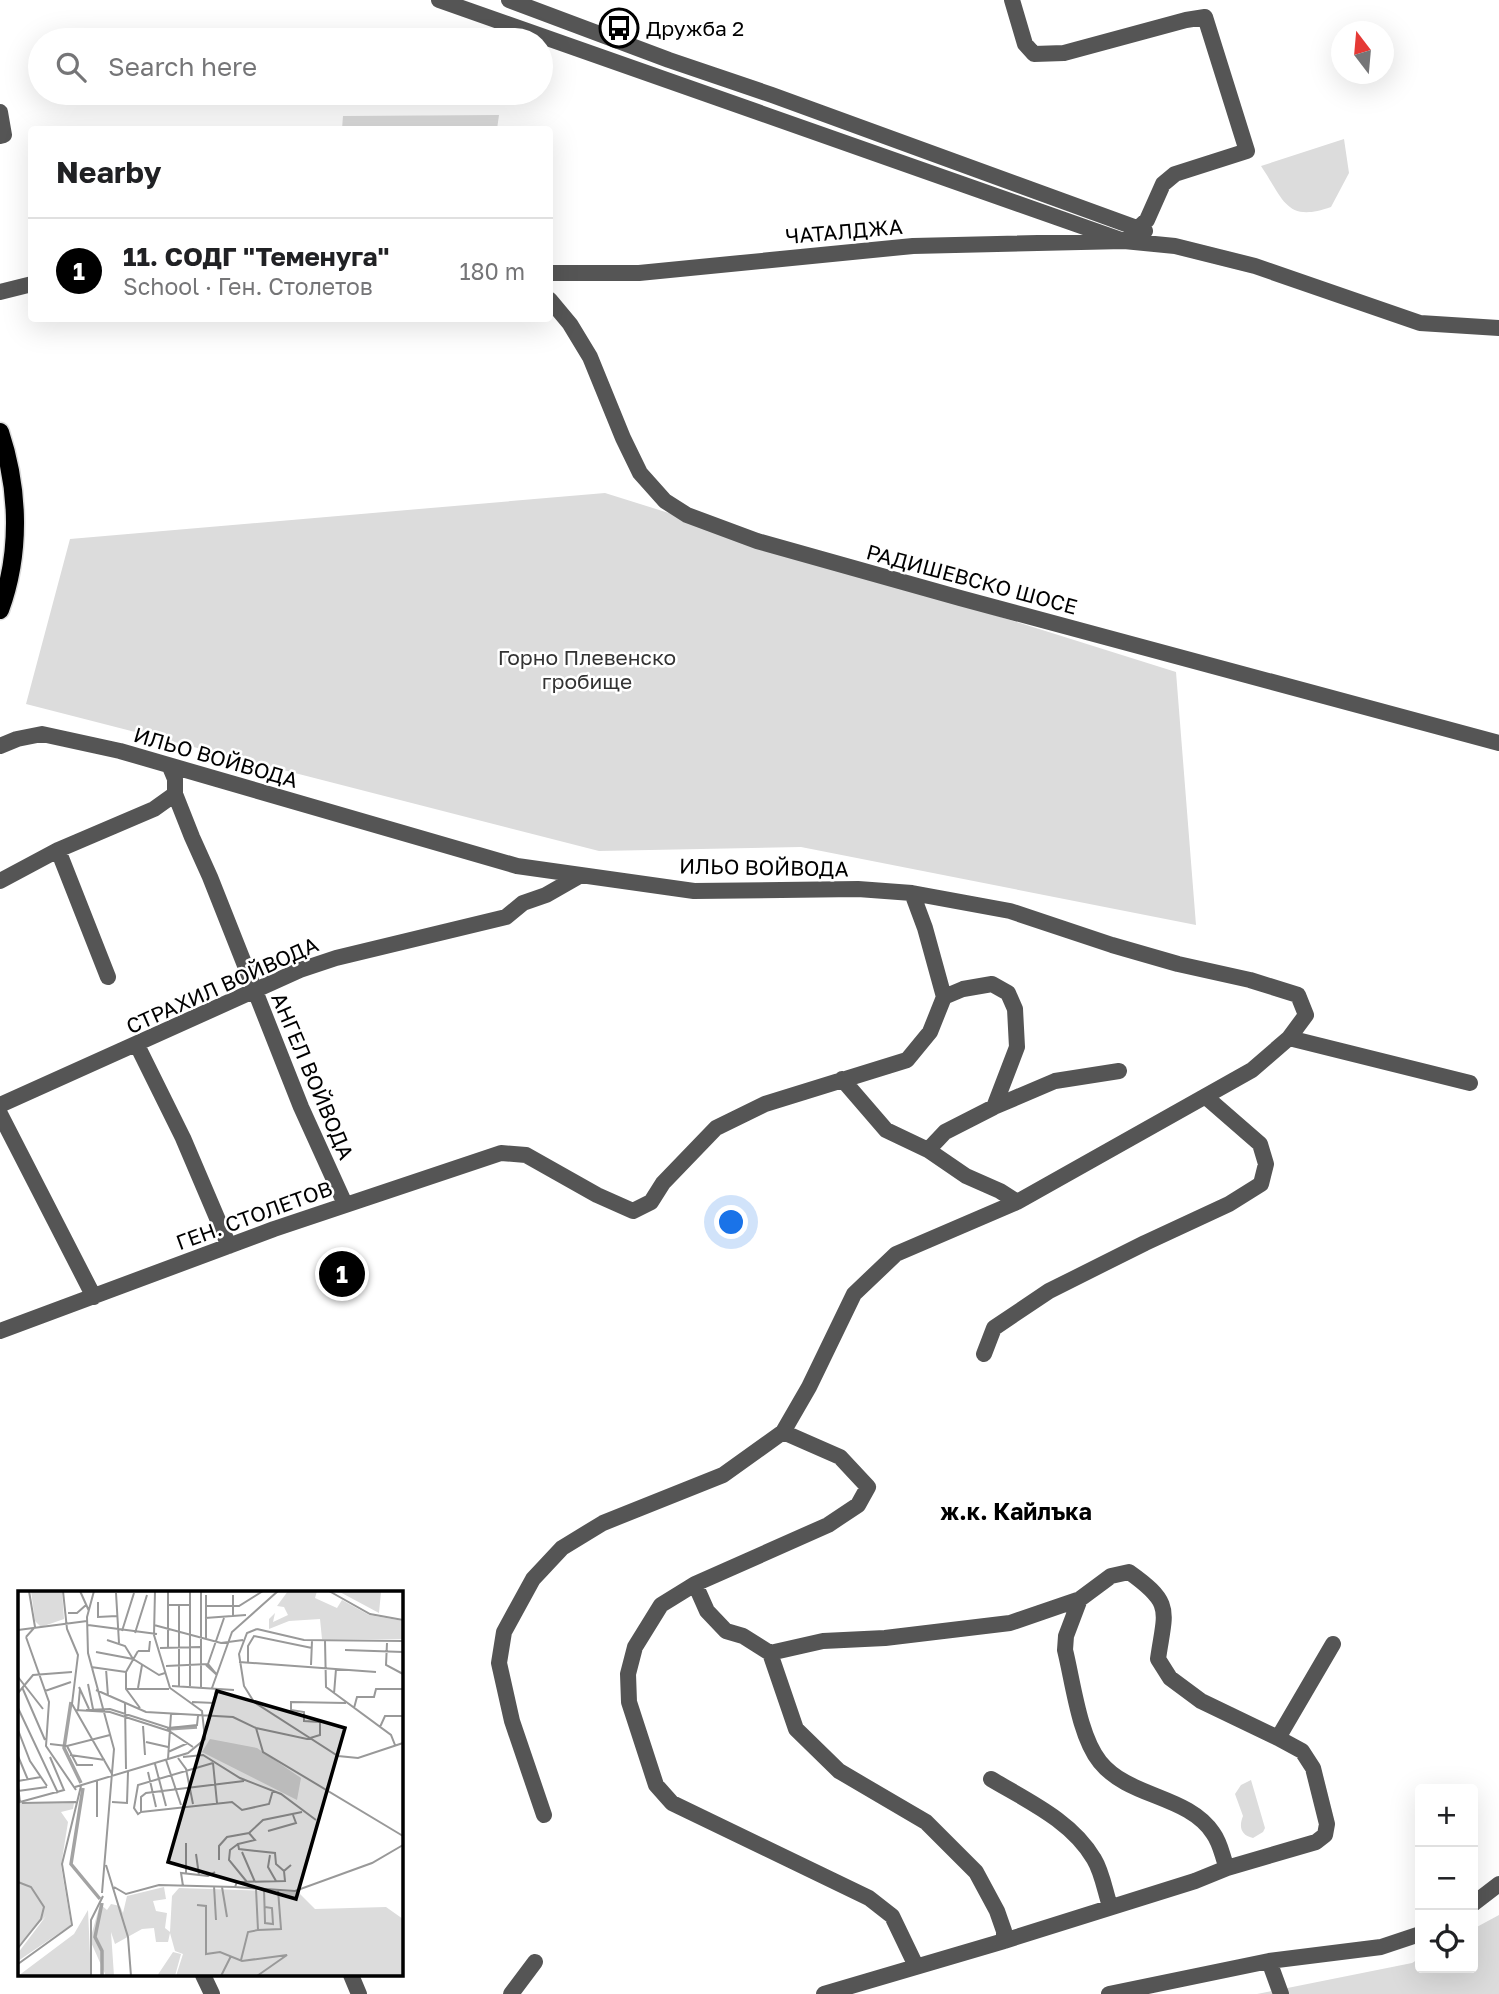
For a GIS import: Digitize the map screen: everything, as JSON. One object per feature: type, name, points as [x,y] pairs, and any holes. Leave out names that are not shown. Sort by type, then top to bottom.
[{"type":"main road","points":[[0,432],[13,483],[15,532],[12,572],[0,610]]},
{"type":"street","points":[[439,0],[519,28]]},
{"type":"street","points":[[509,0],[1138,228],[1175,246]]},
{"type":"street","points":[[1012,0],[1025,44],[1034,54],[1064,53],[1205,17],[1247,151],[1175,174],[1163,184],[1147,220],[1124,241]]},
{"type":"street","points":[[553,40],[1124,241],[1175,246],[1255,266],[1420,323],[1499,328]]},
{"type":"street","points":[[0,113],[4,135],[0,136]]},
{"type":"street","name":"ЧАТАЛДЖА","points":[[553,273],[639,273],[913,246],[1124,241]]},
{"type":"street","points":[[0,292],[28,285]]},
{"type":"street","name":"РАДИШЕВСКО ШОСЕ","points":[[553,304],[590,357],[640,473],[665,501],[687,515],[757,541],[884,577],[1499,743]]},
{"type":"street","name":"ИЛЬО ВОЙВОДА","points":[[0,746],[42,734],[120,751],[516,866],[694,891],[858,889],[912,893],[1010,911],[1111,946],[1250,980],[1298,995],[1306,1015],[1289,1038]]},
{"type":"street","name":"АНГЕЛ ВОЙВОДА","points":[[170,767],[175,779],[175,794],[301,1107],[345,1204]]},
{"type":"street","points":[[0,881],[58,850],[154,809],[175,794]]},
{"type":"street","points":[[58,850],[108,977]]},
{"type":"street","name":"СТРАХИЛ ВОЙВОДА","points":[[0,1105],[137,1045],[254,989],[336,958],[506,917],[523,903],[546,895],[581,875]]},
{"type":"street","points":[[912,893],[925,928],[944,998],[930,1032],[907,1059],[842,1079],[886,1130],[928,1150],[966,1177],[1000,1191],[1017,1202]]},
{"type":"street","points":[[944,998],[962,989],[992,984],[1007,993],[1015,1009],[1017,1047],[994,1107]]},
{"type":"street","points":[[544,1815],[512,1721],[499,1662],[504,1632],[533,1579],[562,1548],[603,1523],[723,1475],[783,1432],[809,1387],[854,1294],[896,1254],[1017,1202],[1252,1070],[1289,1038],[1470,1083]]},
{"type":"street","points":[[137,1045],[183,1138],[229,1246]]},
{"type":"street","points":[[928,1150],[945,1132],[1055,1081],[1119,1071]]},
{"type":"street","name":"ГЕН. СТОЛЕТОВ","points":[[0,1331],[345,1204],[501,1153],[526,1155],[597,1195],[633,1211],[651,1202],[663,1183],[716,1128],[765,1104],[842,1079]]},
{"type":"street","points":[[984,1354],[995,1328],[1049,1292],[1144,1243],[1229,1204],[1261,1184],[1266,1164],[1260,1143],[1206,1097]]},
{"type":"street","points":[[0,1114],[94,1297]]},
{"type":"street","points":[[783,1432],[840,1457],[858,1474],[868,1487],[858,1505],[828,1525],[695,1584],[661,1605],[635,1647],[628,1674],[629,1702],[656,1786],[672,1803],[869,1898],[892,1916],[916,1966]]},
{"type":"street","points":[[770,1653],[823,1641],[885,1638],[1010,1623],[1080,1599],[1111,1576],[1129,1572],[1158,1596],[1165,1610],[1158,1659],[1170,1678],[1201,1701],[1278,1738],[1308,1748],[1327,1824],[1325,1835],[1316,1842],[1227,1868],[1195,1881],[1004,1941],[824,1994]]},
{"type":"street","points":[[695,1584],[707,1611],[726,1631],[743,1636],[770,1653],[796,1729],[839,1771],[926,1822],[976,1872],[997,1911],[1004,1931],[1004,1941]]},
{"type":"street","points":[[1080,1599],[1066,1636],[1065,1650],[1089,1743],[1101,1763],[1115,1775],[1130,1785],[1196,1816],[1212,1831],[1221,1847],[1227,1868]]},
{"type":"street","points":[[1278,1738],[1333,1644]]},
{"type":"street","points":[[991,1779],[1046,1811],[1080,1838],[1096,1861],[1110,1906]]},
{"type":"street","points":[[1478,1900],[1499,1884]]},
{"type":"street","points":[[1115,1993],[1269,1961],[1381,1947],[1415,1936]]},
{"type":"street","points":[[1269,1961],[1281,1994]]},
{"type":"street","points":[[511,1994],[535,1962]]},
{"type":"street","points":[[204,1976],[212,1994]]},
{"type":"street","points":[[351,1976],[359,1994]]},
{"type":"green space","points":[[499,115],[497,126],[342,126],[343,116]]},
{"type":"green space","points":[[1344,139],[1349,173],[1331,207],[1304,212],[1295,210],[1281,198],[1261,166]]},
{"type":"green space","name":"Горно Плевенско гробище","points":[[605,493],[1176,672],[1196,925],[801,847],[599,851],[26,704],[70,539]]},
{"type":"green space","points":[[1251,1780],[1265,1828],[1253,1838],[1245,1835],[1242,1830],[1243,1816],[1235,1794],[1241,1785]]},
{"type":"green space","points":[[1499,1915],[1499,1994],[1257,1994],[1415,1961],[1415,1973],[1478,1973],[1478,1926]]},
{"type":"place","name":"Дружба 2","points":[[619,28]]},
{"type":"place","name":"11. СОДГ \"Теменуга\"","points":[[342,1274]]},
{"type":"district","name":"ж.к. Кайлъка","points":[[1016,1511]]}]
